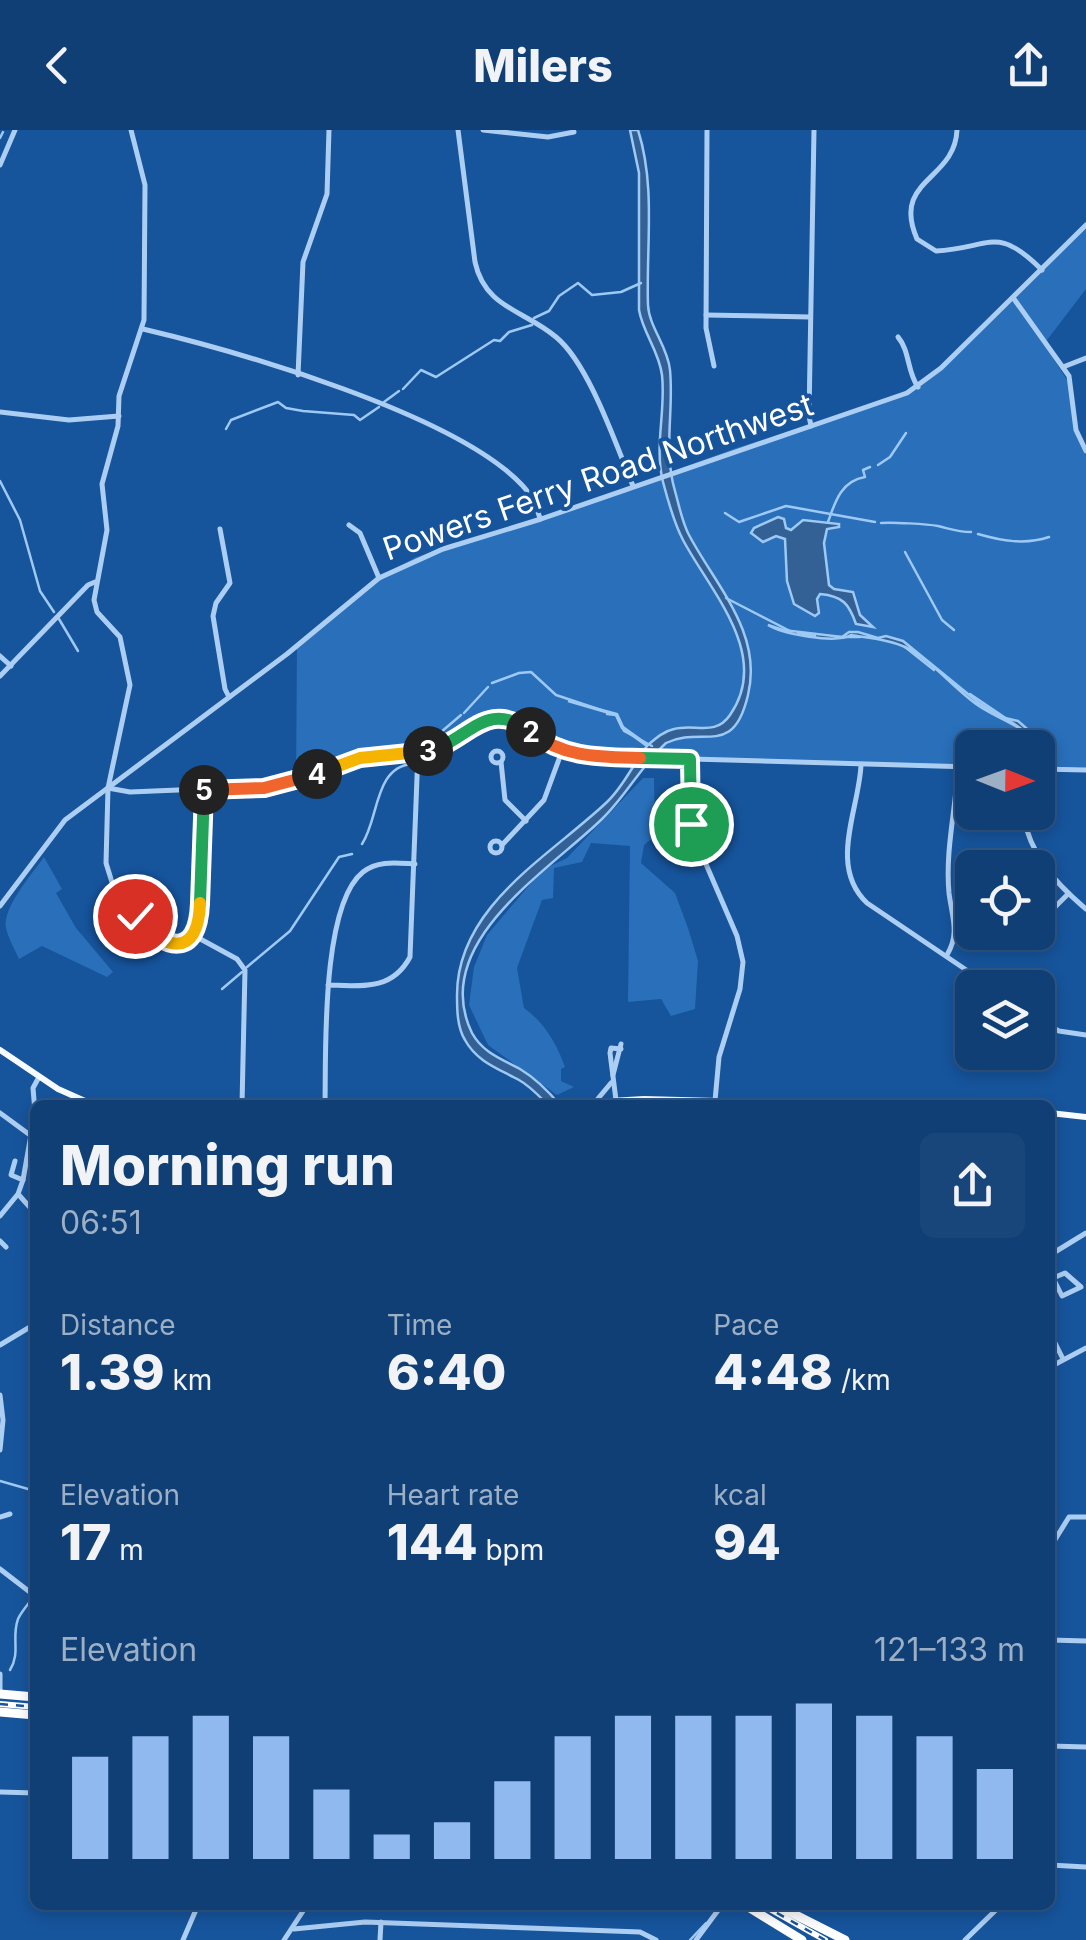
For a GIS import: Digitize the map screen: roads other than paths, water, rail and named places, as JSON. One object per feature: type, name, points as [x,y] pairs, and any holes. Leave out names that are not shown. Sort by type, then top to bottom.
[{"type":"highway","points":[[0,1693],[30,1697]]},
{"type":"highway","points":[[0,1712],[30,1714]]},
{"type":"highway","points":[[753,1910],[802,1940]]},
{"type":"highway","points":[[786,1910],[845,1940]]},
{"type":"main road","points":[[0,1050],[84,1100]]},
{"type":"main road","points":[[1055,1114],[1086,1117]]},
{"type":"street","points":[[0,165],[15,130]]},
{"type":"street","points":[[131,130],[145,185],[143,329],[119,396],[120,416],[102,484],[107,530],[95,582],[95,608],[120,637],[130,685],[108,788],[106,863],[115,892],[161,941],[178,944],[194,936],[199,921],[203,790]]},
{"type":"street","points":[[298,375],[302,275],[306,250],[327,195],[329,130]]},
{"type":"street","points":[[458,130],[474,262],[480,281],[499,303],[548,331],[572,353],[633,486]]},
{"type":"street","points":[[483,130],[546,137],[574,132]]},
{"type":"street","points":[[707,130],[706,339],[714,366]]},
{"type":"street","points":[[811,426],[814,130]]},
{"type":"street","points":[[957,130],[949,160],[925,180],[914,197],[912,225],[917,239],[936,251],[1008,242],[1042,270]]},
{"type":"street","name":"Powers Ferry Road Northwest","points":[[0,906],[64,820],[230,698],[379,578],[443,548],[918,387],[1086,225]]},
{"type":"street","points":[[1013,298],[1072,386],[1076,430],[1086,451]]},
{"type":"street","points":[[706,315],[810,316]]},
{"type":"street","points":[[143,329],[298,375],[468,443],[522,484],[540,518]]},
{"type":"street","points":[[898,338],[918,387]]},
{"type":"street","points":[[1063,368],[1086,358]]},
{"type":"street","points":[[0,412],[70,420],[120,416]]},
{"type":"street","points":[[350,525],[360,533],[379,578]]},
{"type":"street","points":[[220,529],[230,583],[216,603],[213,616],[225,689],[230,698]]},
{"type":"street","points":[[0,676],[78,594],[95,582]]},
{"type":"street","points":[[0,656],[11,666]]},
{"type":"street","points":[[108,788],[130,792],[274,786],[360,758],[442,747],[477,723],[497,718],[521,724],[562,751],[591,757],[955,766]]},
{"type":"street","points":[[502,845],[544,800],[562,751]]},
{"type":"street","points":[[328,985],[378,985],[392,979],[404,967],[412,945],[418,752]]},
{"type":"street","points":[[690,759],[693,834],[737,936],[743,962],[740,990],[719,1057],[715,1100]]},
{"type":"street","points":[[501,762],[505,800],[526,821]]},
{"type":"street","points":[[861,764],[850,821],[848,865],[852,884],[867,903],[967,970]]},
{"type":"street","points":[[1055,769],[1086,770]]},
{"type":"street","points":[[946,956],[956,930],[949,892],[948,847],[955,815]]},
{"type":"street","points":[[1028,830],[1038,860],[1086,909]]},
{"type":"street","points":[[325,1100],[333,941],[355,880],[378,864],[415,864]]},
{"type":"street","points":[[1055,907],[1068,894]]},
{"type":"street","points":[[194,936],[238,959],[245,970],[242,1100]]},
{"type":"street","points":[[1055,1029],[1086,1035]]},
{"type":"street","points":[[616,1100],[611,1048],[621,1047]]},
{"type":"street","points":[[34,1100],[38,1076]]},
{"type":"street","points":[[596,1100],[612,1079]]},
{"type":"street","points":[[0,1113],[30,1135],[24,1178],[18,1194],[0,1216]]},
{"type":"street","points":[[15,1161],[11,1175],[30,1179]]},
{"type":"street","points":[[18,1194],[30,1207]]},
{"type":"street","points":[[1055,1252],[1086,1233]]},
{"type":"street","points":[[0,1241],[6,1248]]},
{"type":"street","points":[[1055,1275],[1065,1273],[1081,1288],[1062,1296],[1055,1281]]},
{"type":"street","points":[[0,1345],[30,1327]]},
{"type":"street","points":[[1055,1343],[1061,1356]]},
{"type":"street","points":[[1055,1361],[1086,1348]]},
{"type":"street","points":[[0,1395],[4,1420],[0,1450]]},
{"type":"street","points":[[0,1518],[10,1514]]},
{"type":"street","points":[[1055,1541],[1068,1518],[1086,1517]]},
{"type":"street","points":[[0,1569],[30,1592]]},
{"type":"street","points":[[1055,1640],[1086,1640]]},
{"type":"street","points":[[0,1674],[0,1693]]},
{"type":"street","points":[[1055,1746],[1086,1747]]},
{"type":"street","points":[[0,1792],[30,1793]]},
{"type":"street","points":[[1055,1865],[1086,1867]]},
{"type":"street","points":[[183,1940],[196,1910]]},
{"type":"street","points":[[284,1940],[304,1910]]},
{"type":"street","points":[[696,1940],[718,1910]]},
{"type":"street","points":[[965,1939],[996,1910]]},
{"type":"street","points":[[294,1929],[381,1922],[640,1932],[656,1940]]},
{"type":"street","points":[[380,1940],[381,1922]]},
{"type":"street","points":[[635,1940],[640,1932]]},
{"type":"waterway","points":[[0,138],[3,132]]},
{"type":"waterway","points":[[534,318],[549,311],[559,296],[578,283],[592,295],[621,292],[641,283]]},
{"type":"waterway","points":[[403,389],[421,370],[436,377],[494,340],[500,341],[509,332],[532,325]]},
{"type":"waterway","points":[[384,402],[399,391]]},
{"type":"waterway","points":[[226,429],[231,420],[278,402],[286,408],[354,415],[360,420],[379,407]]},
{"type":"waterway","points":[[878,465],[890,457],[906,433]]},
{"type":"waterway","points":[[828,522],[840,494],[850,483],[865,477],[863,470],[870,467]]},
{"type":"waterway","points":[[0,481],[20,520],[40,591],[54,612]]},
{"type":"waterway","points":[[725,513],[739,522],[786,506],[875,522]]},
{"type":"waterway","points":[[881,523],[971,532]]},
{"type":"waterway","points":[[978,534],[1014,541],[1049,537]]},
{"type":"waterway","points":[[905,552],[942,620],[954,630]]},
{"type":"waterway","points":[[726,598],[790,631]]},
{"type":"waterway","points":[[59,619],[78,651]]},
{"type":"waterway","points":[[798,633],[815,636]]},
{"type":"waterway","points":[[838,637],[860,637]]},
{"type":"waterway","points":[[905,647],[934,670]]},
{"type":"waterway","points":[[492,683],[531,672],[556,695],[601,710]]},
{"type":"waterway","points":[[464,713],[488,687]]},
{"type":"waterway","points":[[970,694],[1023,730]]},
{"type":"waterway","points":[[607,714],[616,715],[624,731],[652,746]]},
{"type":"waterway","points":[[432,746],[434,738],[461,715]]},
{"type":"waterway","points":[[362,844],[384,784],[391,774],[416,758]]},
{"type":"waterway","points":[[247,967],[290,931],[339,857],[352,854]]},
{"type":"waterway","points":[[222,989],[242,972]]},
{"type":"waterway","points":[[0,1481],[30,1490]]},
{"type":"waterway","points":[[10,1670],[18,1619],[30,1601]]},
{"type":"waterway","points":[[690,1940],[706,1923]]},
{"type":"railway","points":[[0,1704],[30,1707]]},
{"type":"railway","points":[[772,1910],[825,1940]]}]
